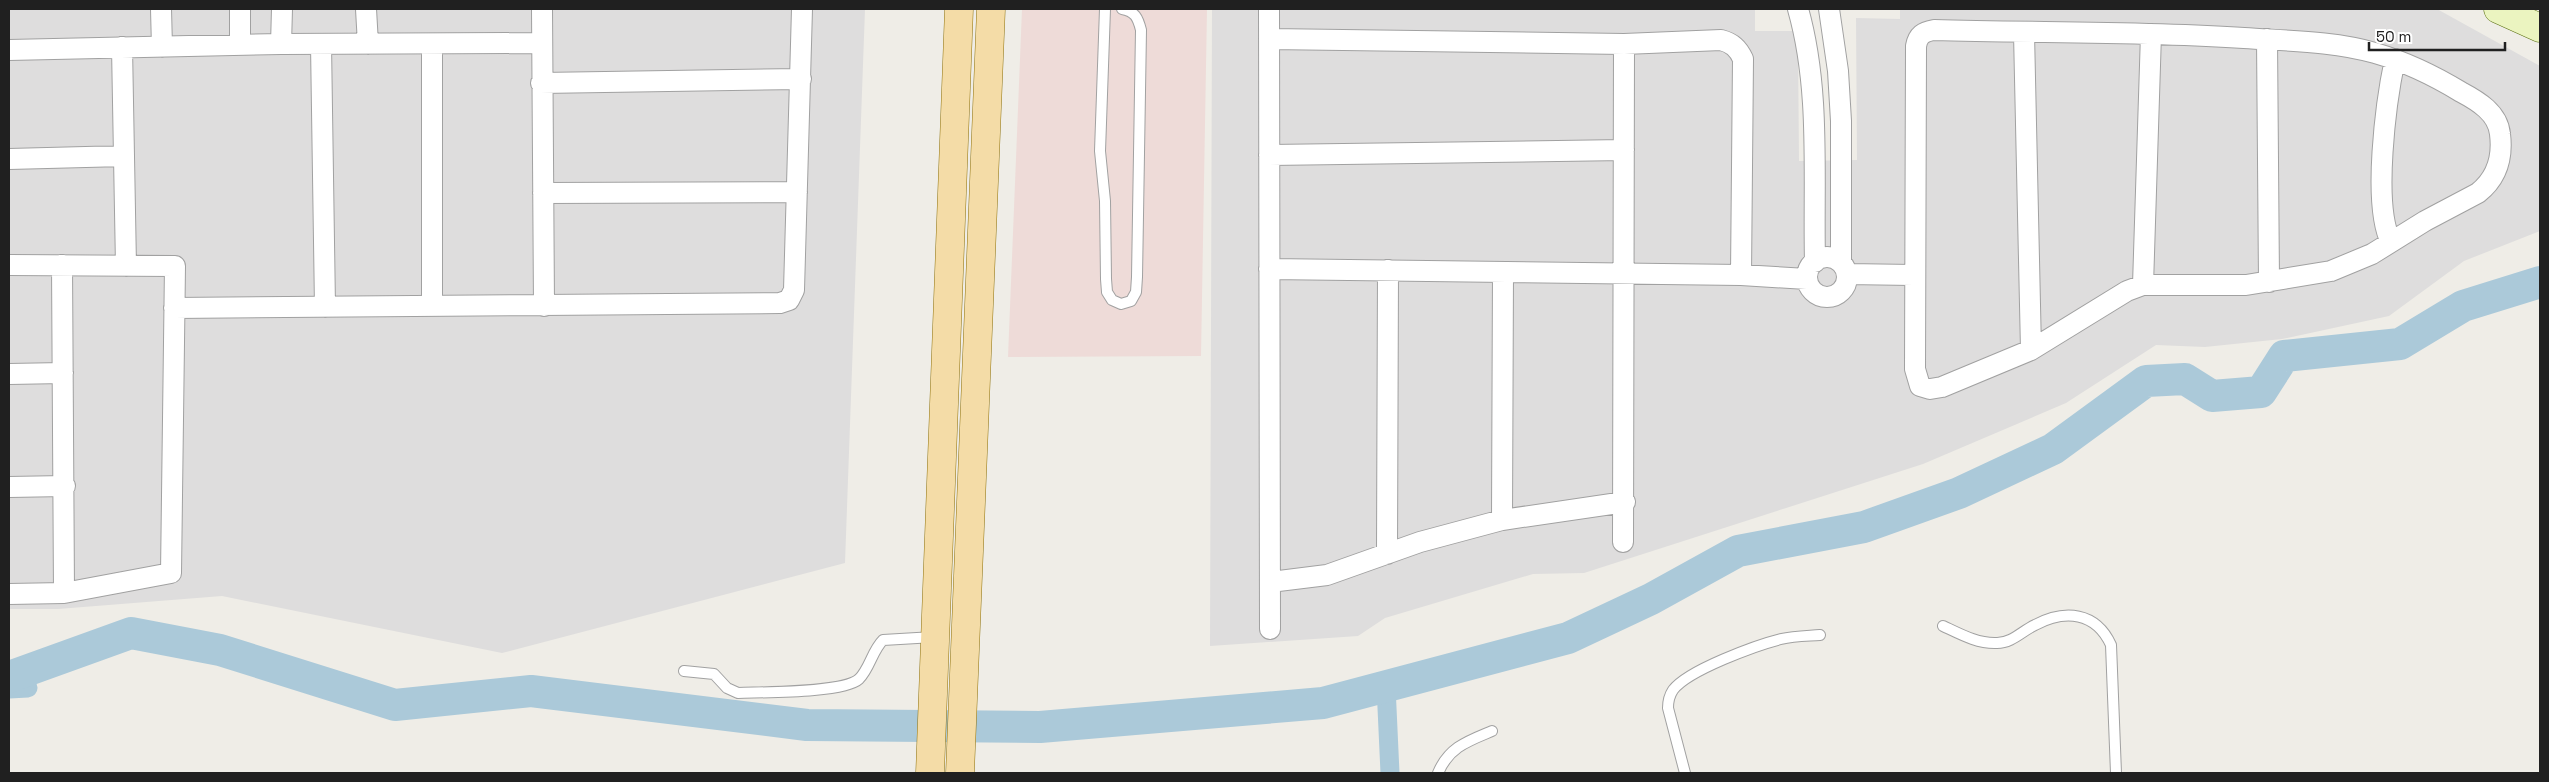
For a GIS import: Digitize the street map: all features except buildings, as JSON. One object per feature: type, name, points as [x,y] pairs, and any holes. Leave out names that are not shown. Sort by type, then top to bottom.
[{"type":"main road","points":[[930,767],[960,9]]},
{"type":"main road","points":[[961,766],[991,9]]},
{"type":"street","points":[[161,9],[162,47]]},
{"type":"street","points":[[240,9],[240,45]]},
{"type":"street","points":[[280,44],[282,9]]},
{"type":"street","points":[[366,9],[368,44]]},
{"type":"street","points":[[542,9],[544,306]]},
{"type":"street","points":[[174,308],[780,304],[789,300],[794,290],[802,9]]},
{"type":"street","points":[[951,9],[958,35]]},
{"type":"street","points":[[1268,9],[1270,629]]},
{"type":"street","points":[[1798,9],[1809,56],[1812,90],[1814,186],[1809,286],[1819,296],[1833,297],[1844,288],[1844,268],[1841,113],[1829,9]]},
{"type":"street","points":[[2498,9],[2540,28]]},
{"type":"street","points":[[1934,30],[2024,33],[2151,34],[2267,39],[2350,48],[2395,59],[2430,74],[2490,112],[2499,125],[2502,146],[2498,168],[2491,183],[2478,193],[2425,221],[2372,254],[2331,271],[2269,282],[2217,286],[2144,285],[2127,291],[2031,350],[1942,387],[1930,389],[1920,386],[1915,369],[1916,46],[1918,37],[1925,32],[1934,30]]},
{"type":"street","points":[[2024,33],[2031,350]]},
{"type":"street","points":[[2144,285],[2151,34]]},
{"type":"street","points":[[1269,39],[1624,44],[1721,40],[1729,42],[1740,52],[1743,59],[1741,275]]},
{"type":"street","points":[[2267,39],[2269,282]]},
{"type":"street","points":[[9,50],[280,44],[541,43]]},
{"type":"street","points":[[321,44],[325,307]]},
{"type":"street","points":[[432,44],[432,306]]},
{"type":"street","points":[[1623,542],[1625,502],[1624,44]]},
{"type":"street","points":[[122,47],[126,266]]},
{"type":"street","points":[[2391,242],[2384,219],[2383,154],[2387,105],[2395,59]]},
{"type":"street","points":[[541,83],[801,80]]},
{"type":"street","points":[[1269,155],[1624,150]]},
{"type":"street","points":[[9,159],[124,156]]},
{"type":"street","points":[[1814,186],[1841,186]]},
{"type":"street","points":[[543,193],[797,192]]},
{"type":"street","points":[[1269,269],[1741,275],[1811,270],[1828,257],[1844,268],[1914,275]]},
{"type":"street","points":[[9,265],[175,266],[171,573],[64,593],[9,594]]},
{"type":"street","points":[[62,265],[65,486],[64,593]]},
{"type":"street","points":[[1387,554],[1388,270]]},
{"type":"street","points":[[1502,520],[1503,272]]},
{"type":"street","points":[[9,374],[63,373]]},
{"type":"street","points":[[9,486],[65,486]]},
{"type":"street","points":[[1270,582],[1327,575],[1454,532],[1502,520],[1625,502]]},
{"type":"lane","points":[[1105,9],[1100,151],[1105,201],[1106,279],[1107,292],[1112,300],[1121,304],[1131,301],[1136,292],[1141,30],[1139,19],[1133,13],[1122,9]]},
{"type":"lane","points":[[1944,626],[1983,642],[1998,643],[2008,642],[2052,617],[2084,618],[2097,623],[2105,632],[2111,645],[2116,773]]},
{"type":"lane","points":[[1684,773],[1668,708],[1668,698],[1674,689],[1685,680],[1724,660],[1756,647],[1783,639],[1820,635]]},
{"type":"lane","points":[[684,671],[714,674],[727,688],[738,693],[840,688],[851,685],[864,673],[878,645],[883,640],[936,637]]},
{"type":"lane","points":[[1438,773],[1450,753],[1461,743],[1492,731]]},
{"type":"shaded area","points":[[9,9],[865,9],[845,563],[502,653],[222,596],[58,609],[9,609]]},
{"type":"shaded area","points":[[1022,9],[1207,9],[1201,356],[1008,357]]},
{"type":"shaded area","points":[[1212,9],[1755,9],[1755,31],[1794,31],[1798,45],[1799,161],[1857,160],[1856,18],[1900,19],[1900,9],[2437,9],[2540,66],[2540,231],[2464,261],[2389,316],[2282,339],[2205,347],[2156,345],[2066,403],[1923,464],[1584,573],[1533,574],[1385,618],[1358,636],[1210,646]]},
{"type":"waterway","points":[[9,677],[131,633],[220,650],[395,705],[531,691],[807,725],[1040,727],[1323,703],[1568,638],[1651,599],[1738,551],[1864,527],[1959,493],[2053,449],[2146,381],[2185,379],[2212,396],[2261,392],[2284,356],[2400,344],[2463,306],[2540,282]]},
{"type":"waterway","points":[[1386,686],[1390,773]]},
{"type":"waterway","points":[[9,689],[28,688]]}]
